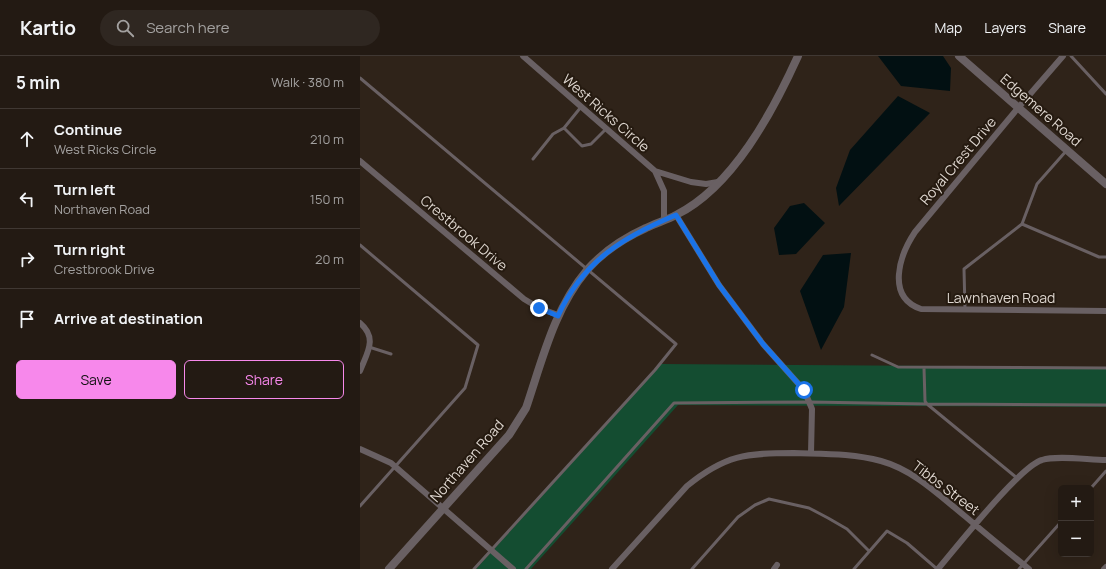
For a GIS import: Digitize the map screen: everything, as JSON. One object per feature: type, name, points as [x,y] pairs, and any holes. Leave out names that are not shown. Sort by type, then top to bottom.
[{"type":"street","name":"West Ricks Circle","points":[[523,56],[531,58],[581,107],[655,171],[691,182],[706,184],[718,182]]},
{"type":"street","name":"Northaven Road","points":[[389,569],[509,435],[518,422],[526,408],[558,316],[573,288],[587,270],[617,244],[645,228],[676,215],[690,207],[718,182],[741,156],[770,114],[798,56]]},
{"type":"street","name":"Edgemere Road","points":[[959,56],[1106,184]]},
{"type":"street","name":"Royal Crest Drive","points":[[901,295],[899,286],[900,266],[909,241],[1018,108],[1064,56]]},
{"type":"street","name":"Crestbrook Drive","points":[[360,161],[524,299],[539,308],[558,316]]},
{"type":"street","name":"West Ricks Circle","points":[[655,171],[664,191],[664,220]]},
{"type":"street","points":[[612,569],[687,486],[712,467],[749,454],[812,454],[813,424],[810,402],[797,381],[763,344],[719,285],[676,215]]},
{"type":"street","name":"Lawnhaven Road","points":[[901,295],[911,306],[921,309],[1106,311]]},
{"type":"street","points":[[360,323],[367,329],[370,337],[369,346],[360,371]]},
{"type":"street","points":[[360,449],[395,466],[513,569]]},
{"type":"street","name":"Tibbs Street","points":[[812,454],[848,454],[880,460],[895,466],[932,489],[1021,566],[1029,569]]},
{"type":"street","points":[[937,569],[1017,478],[1034,464],[1042,460],[1106,460]]},
{"type":"lane","points":[[1071,56],[1106,94]]},
{"type":"lane","points":[[360,78],[676,344],[655,370],[474,569]]},
{"type":"lane","points":[[533,158],[553,134],[564,128],[581,107]]},
{"type":"lane","points":[[564,128],[582,146],[591,144],[606,129]]},
{"type":"lane","points":[[965,310],[964,269],[1022,224],[1037,184],[1067,150]]},
{"type":"lane","points":[[1022,224],[1099,257],[1106,257]]},
{"type":"lane","points":[[360,245],[478,345],[465,388],[360,506]]},
{"type":"lane","points":[[369,346],[391,354]]},
{"type":"lane","points":[[872,355],[898,367],[1106,368]]},
{"type":"lane","points":[[924,368],[925,401],[927,404],[1017,478]]},
{"type":"lane","points":[[526,569],[674,403],[810,402],[1106,405]]},
{"type":"lane","points":[[1094,485],[1106,471]]},
{"type":"lane","points":[[692,569],[738,517],[755,505],[769,499],[809,508],[828,518],[847,529],[869,552]]},
{"type":"lane","points":[[1021,566],[1058,525]]},
{"type":"lane","points":[[854,569],[887,531],[907,543],[937,569]]},
{"type":"green space","points":[[661,364],[1106,367],[1106,407],[678,405],[531,569],[476,569]]},
{"type":"shaded area","points":[[878,56],[943,56],[951,68],[950,91],[901,86]]},
{"type":"shaded area","points":[[898,96],[930,113],[839,206],[836,188],[850,150]]},
{"type":"shaded area","points":[[804,203],[825,223],[796,254],[779,255],[774,228],[790,206]]},
{"type":"shaded area","points":[[851,253],[844,307],[821,350],[800,291],[823,255]]},
{"type":"route","points":[[539,308],[558,316],[573,288],[596,260],[629,236],[676,215],[719,285],[775,359],[804,390]]}]
